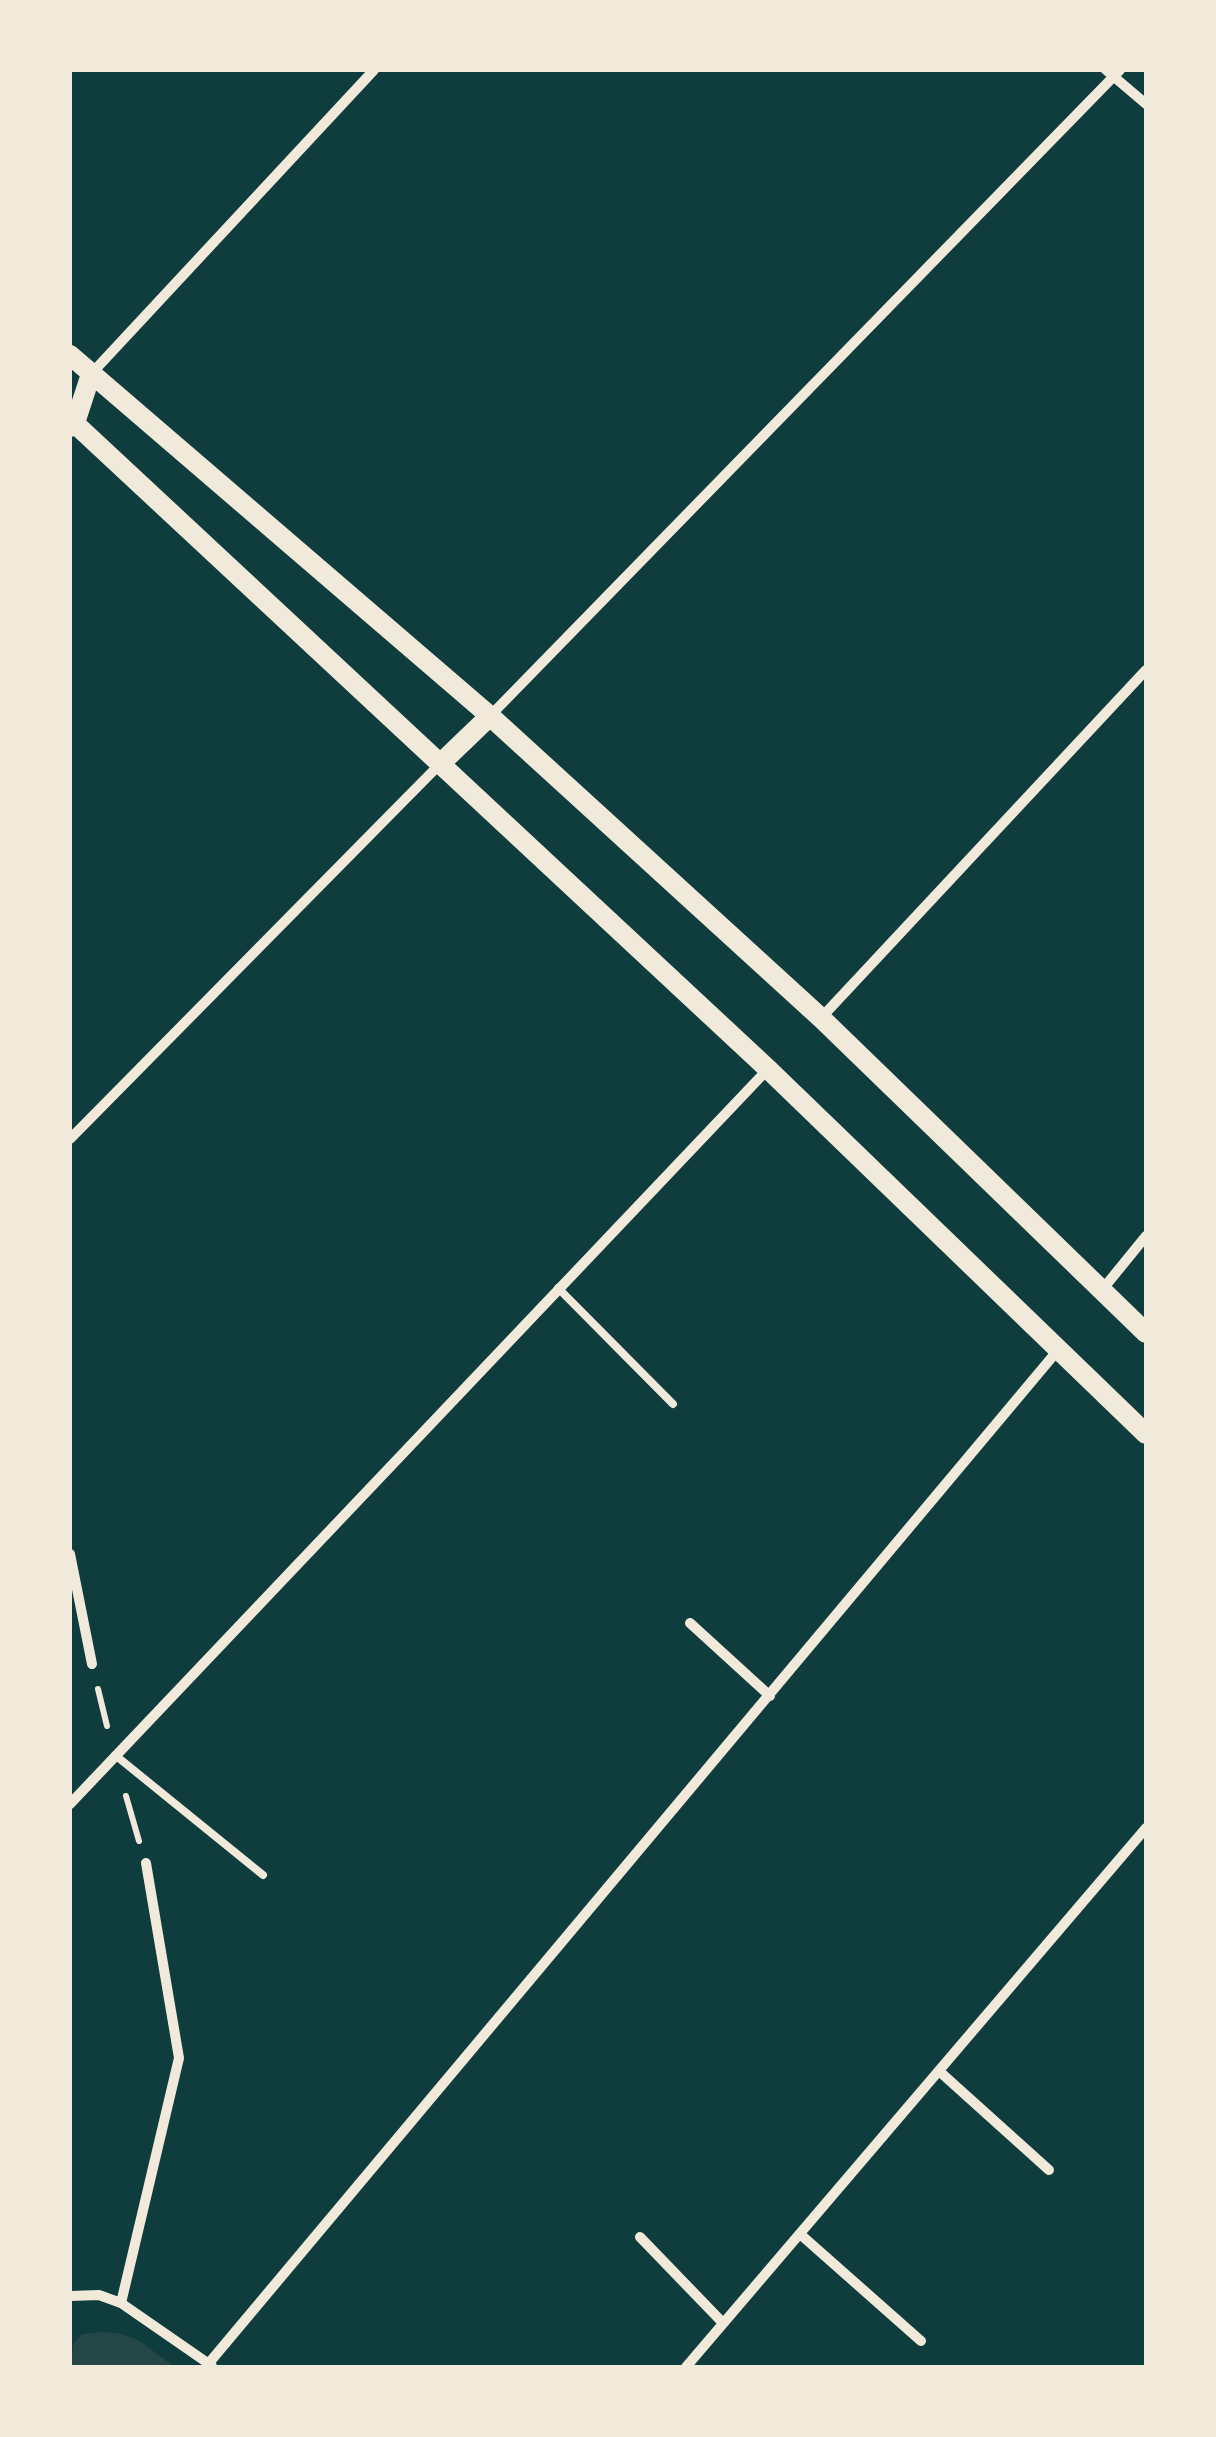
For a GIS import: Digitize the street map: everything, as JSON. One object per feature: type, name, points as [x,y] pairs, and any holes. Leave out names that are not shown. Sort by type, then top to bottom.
[{"type":"main road","points":[[70,355],[490,716],[821,1018],[1146,1332]]},
{"type":"main road","points":[[70,384],[91,374]]},
{"type":"main road","points":[[91,374],[72,423],[768,1069],[1146,1434]]},
{"type":"main road","points":[[440,764],[490,716]]},
{"type":"street","points":[[91,374],[374,70]]},
{"type":"street","points":[[490,716],[1114,72],[1146,104]]},
{"type":"street","points":[[821,1018],[1146,670]]},
{"type":"street","points":[[70,1140],[440,764]]},
{"type":"street","points":[[70,1804],[768,1069]]},
{"type":"street","points":[[1102,1290],[1146,1236]]},
{"type":"street","points":[[70,2296],[99,2296],[121,2303],[211,2365],[1058,1350]]},
{"type":"street","points":[[70,1554],[92,1664]]},
{"type":"street","points":[[690,1624],[770,1696]]},
{"type":"street","points":[[686,2367],[1146,1828]]},
{"type":"street","points":[[121,2303],[179,2058],[146,1864]]},
{"type":"street","points":[[939,2071],[1048,2170]]},
{"type":"street","points":[[800,2234],[921,2341]]},
{"type":"street","points":[[640,2237],[723,2323]]},
{"type":"lane","points":[[558,1288],[673,1404]]},
{"type":"lane","points":[[114,1754],[263,1875]]},
{"type":"path","points":[[92,1664],[146,1864]]},
{"type":"shaded area","points":[[100,2332],[138,2340],[175,2367],[70,2367],[73,2344],[82,2334]]}]
